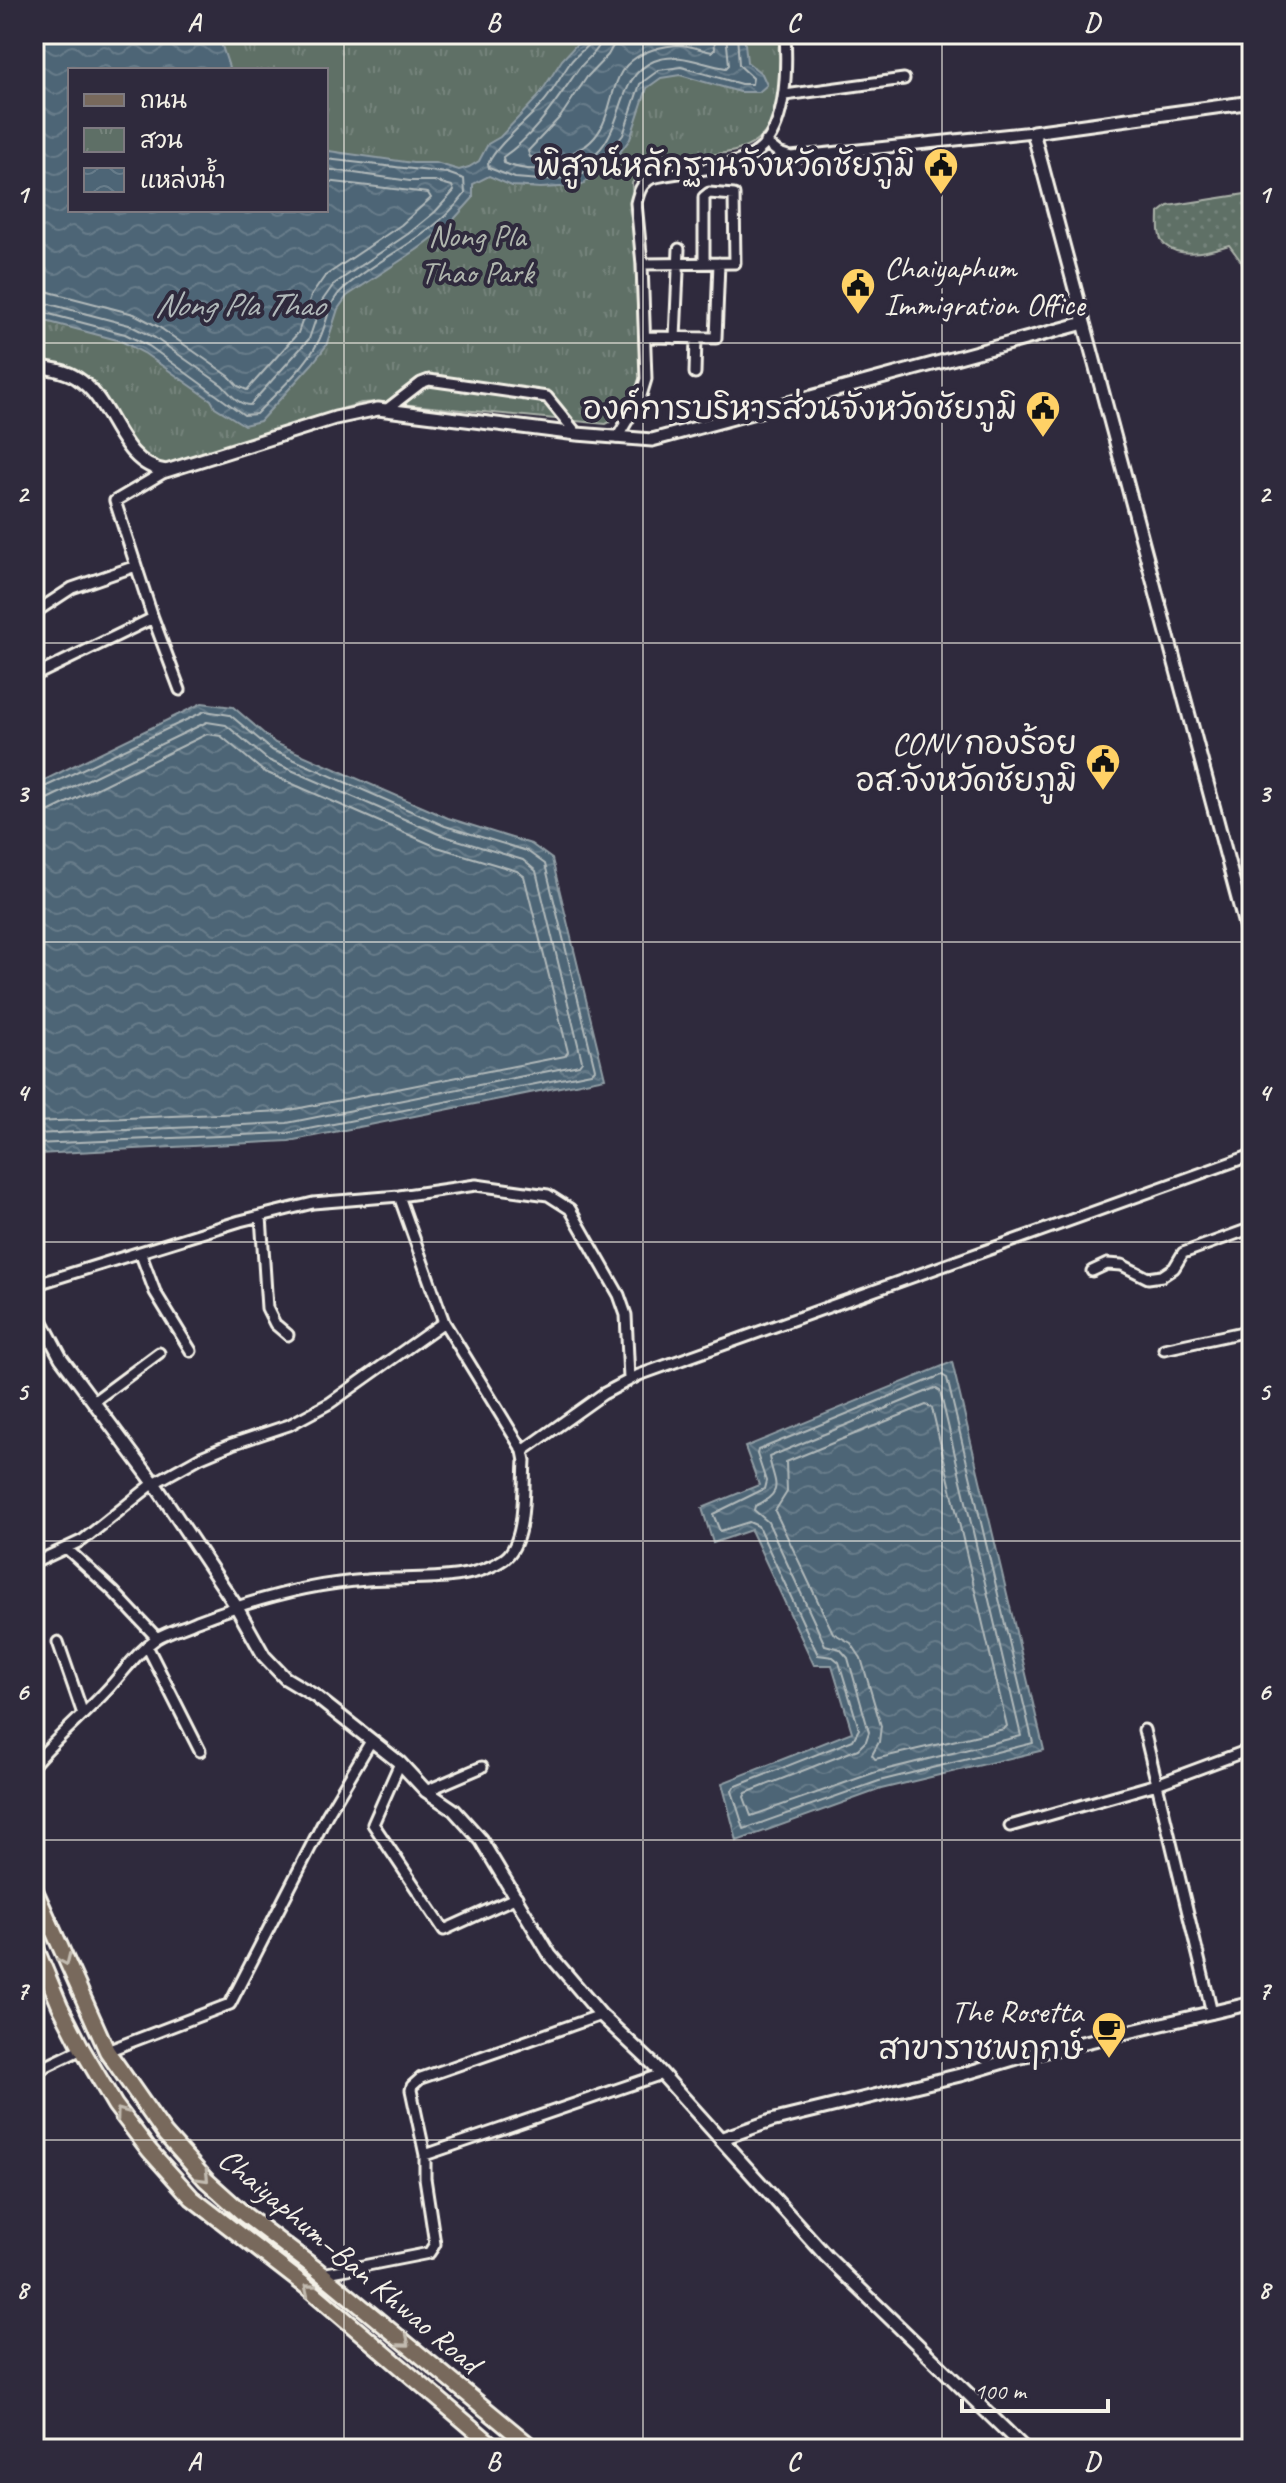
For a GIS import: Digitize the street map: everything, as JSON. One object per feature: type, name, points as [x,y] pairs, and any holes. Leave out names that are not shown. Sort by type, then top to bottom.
[{"type":"main road","name":"Chaiyaphum–Ban Khwao Road","points":[[34,1888],[107,2051],[165,2134],[206,2180],[245,2215],[322,2274],[534,2449]]},
{"type":"main road","name":"Chaiyaphum–Ban Khwao Road","points":[[34,1944],[82,2049],[149,2150],[192,2198],[307,2287],[497,2449]]},
{"type":"street","points":[[617,438],[640,399],[646,379],[642,264],[636,203],[644,183],[665,175],[751,157],[765,142],[785,95],[785,34]]},
{"type":"street","points":[[785,95],[904,79]]},
{"type":"street","points":[[765,142],[779,153],[791,157],[1033,132],[1252,102]]},
{"type":"street","points":[[1033,132],[1252,951]]},
{"type":"street","points":[[642,264],[735,263],[735,198],[731,194],[709,193],[704,197],[704,263]]},
{"type":"street","points":[[675,338],[679,249]]},
{"type":"street","points":[[645,337],[716,338],[719,263]]},
{"type":"street","points":[[180,690],[115,501],[166,471],[358,411],[386,410],[617,438],[652,440],[672,437],[1084,323]]},
{"type":"street","points":[[695,373],[696,338]]},
{"type":"street","points":[[34,366],[77,378],[93,393],[137,459],[152,469],[166,471]]},
{"type":"street","points":[[386,410],[429,380],[547,397],[577,434]]},
{"type":"street","points":[[34,613],[81,584],[136,566]]},
{"type":"street","points":[[34,676],[153,618]]},
{"type":"street","points":[[523,1451],[629,1379],[737,1337],[1252,1155]]},
{"type":"street","points":[[34,1285],[313,1203],[399,1196],[476,1185],[548,1195],[570,1209],[619,1295],[626,1315],[629,1379]]},
{"type":"street","points":[[34,1764],[157,1638],[236,1606],[279,1594],[343,1582],[386,1578],[436,1579],[480,1569],[505,1558],[519,1542],[525,1461],[523,1451],[444,1322],[399,1196]]},
{"type":"street","points":[[261,1216],[267,1308],[275,1324],[288,1335]]},
{"type":"street","points":[[1092,1271],[1107,1264],[1122,1265],[1148,1278],[1162,1276],[1174,1268],[1183,1253],[1252,1230]]},
{"type":"street","points":[[140,1252],[155,1292],[191,1351]]},
{"type":"street","points":[[34,1307],[61,1358],[154,1483],[236,1606],[264,1656],[285,1678],[315,1696],[400,1763],[426,1791],[454,1810],[481,1840],[550,1955],[601,2015],[662,2074],[826,2256],[1025,2449]]},
{"type":"street","points":[[34,1563],[83,1540],[154,1483],[201,1457],[289,1425],[330,1403],[444,1322]]},
{"type":"street","points":[[1164,1349],[1252,1330]]},
{"type":"street","points":[[93,1402],[159,1353]]},
{"type":"street","points":[[66,1548],[113,1591],[157,1638]]},
{"type":"street","points":[[58,1642],[83,1714]]},
{"type":"street","points":[[147,1646],[200,1751]]},
{"type":"street","points":[[1144,1730],[1212,2013]]},
{"type":"street","points":[[107,2051],[230,2004],[327,1815],[371,1741]]},
{"type":"street","points":[[1010,1826],[1157,1784],[1243,1752]]},
{"type":"street","points":[[400,1763],[373,1824],[444,1930],[517,1897]]},
{"type":"street","points":[[426,1791],[482,1767]]},
{"type":"street","points":[[720,2139],[771,2121],[1017,2058],[1252,2003]]},
{"type":"street","points":[[322,2274],[429,2253],[435,2239],[425,2178],[425,2155],[411,2090],[414,2083],[601,2015]]},
{"type":"street","points":[[34,2072],[82,2049]]},
{"type":"street","points":[[425,2155],[662,2074]]},
{"type":"green space","name":"Nong Pla Thao Park","points":[[34,34],[778,34],[778,100],[774,116],[756,142],[727,153],[658,162],[632,183],[640,376],[627,413],[606,424],[380,402],[361,403],[156,468],[142,460],[97,391],[34,362]]},
{"type":"green space","points":[[1252,193],[1252,267],[1246,268],[1229,245],[1188,253],[1179,252],[1162,242],[1159,213],[1168,206]]},
{"type":"water","name":"Nong Pla Thao","points":[[34,34],[218,34],[229,68],[68,68],[68,212],[328,212],[329,151],[413,163],[436,163],[459,170],[469,167],[479,161],[488,144],[500,137],[538,97],[562,60],[586,34],[744,34],[747,62],[762,74],[767,85],[759,92],[740,92],[680,75],[661,78],[647,88],[630,139],[614,160],[580,186],[512,186],[489,176],[473,184],[473,198],[448,226],[347,296],[338,309],[326,346],[260,421],[244,425],[144,353],[121,341],[34,318]]},
{"type":"water","points":[[202,703],[233,707],[275,743],[448,818],[531,844],[552,859],[605,1078],[289,1141],[38,1154],[34,1148],[34,785]]},
{"type":"water","points":[[952,1362],[1044,1750],[881,1789],[737,1841],[722,1783],[852,1732],[832,1665],[814,1665],[751,1530],[713,1543],[702,1508],[759,1485],[745,1447]]},
{"type":"place","name":"พิสูจน์หลักฐานจังหวัดชัยภูมิ","points":[[941,196]]},
{"type":"place","name":"Chaiyaphum Immigration Office","points":[[858,316]]},
{"type":"place","name":"องค์การบริหารส่วนจังหวัดชัยภูมิ","points":[[1043,439]]},
{"type":"place","name":"CONV กองร้อย อส.จังหวัดชัยภูมิ","points":[[1103,792]]},
{"type":"place","name":"The Rosetta สาขาราชพฤกษ์","points":[[1109,2060]]}]
